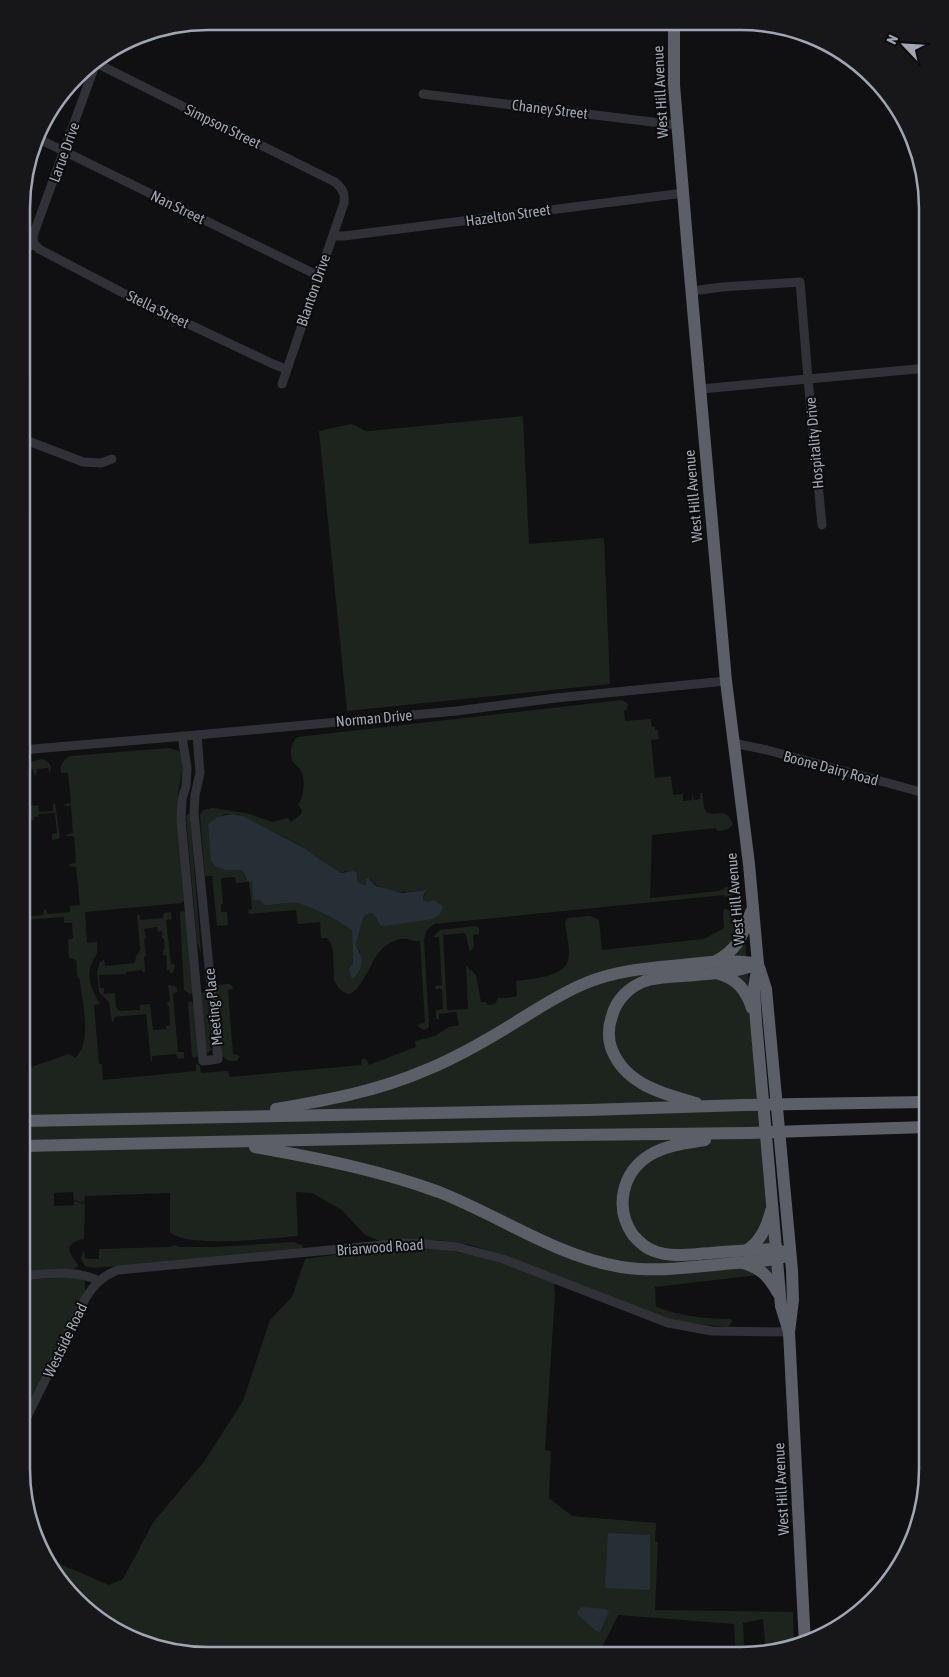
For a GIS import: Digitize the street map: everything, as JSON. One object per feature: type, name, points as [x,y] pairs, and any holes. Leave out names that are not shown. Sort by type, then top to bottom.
[{"type":"highway","name":"West Hill Avenue","points":[[674,30],[674,85],[677,125],[726,682],[748,860],[758,964],[766,989],[790,1255],[793,1300],[789,1332],[805,1635]]},
{"type":"highway","points":[[716,967],[737,946],[752,908]]},
{"type":"highway","points":[[710,1106],[662,1093],[646,1086],[628,1073],[615,1056],[611,1047],[609,1029],[612,1014],[619,1001],[630,989],[644,982],[742,961],[758,964]]},
{"type":"highway","name":"West Hill Avenue","points":[[758,964],[754,988],[756,1021],[780,1306],[789,1332]]},
{"type":"highway","points":[[214,1116],[325,1101],[383,1087],[425,1071],[465,1052],[559,996],[586,983],[631,970],[716,967],[744,990],[750,1001],[756,1021]]},
{"type":"highway","points":[[30,1121],[919,1102]]},
{"type":"highway","points":[[30,1146],[748,1133],[919,1127]]},
{"type":"highway","points":[[748,1133],[669,1147],[649,1156],[635,1167],[627,1180],[622,1203],[625,1218],[633,1234],[643,1245],[656,1252],[675,1255],[790,1255]]},
{"type":"highway","points":[[228,1142],[323,1160],[399,1178],[462,1202],[556,1247],[600,1263],[621,1267],[677,1269],[743,1256],[759,1238],[767,1222],[772,1203]]},
{"type":"highway","points":[[743,1256],[762,1271],[772,1282],[780,1296]]},
{"type":"street","name":"Simpson Street","points":[[102,65],[335,182],[341,186],[344,196]]},
{"type":"street","name":"Larue Drive","points":[[34,244],[32,238],[91,74]]},
{"type":"street","name":"Chaney Street","points":[[422,94],[436,94],[677,125]]},
{"type":"street","name":"Nan Street","points":[[43,141],[318,276]]},
{"type":"street","name":"Hazelton Street","points":[[333,236],[684,193]]},
{"type":"street","name":"Blanton Drive","points":[[282,384],[344,203],[344,196]]},
{"type":"street","points":[[30,246],[34,244]]},
{"type":"street","name":"Stella Street","points":[[34,244],[39,250],[125,294],[286,369]]},
{"type":"street","points":[[692,291],[800,282],[808,379],[919,369]]},
{"type":"street","name":"Hospitality Drive","points":[[701,389],[808,379],[822,525]]},
{"type":"street","points":[[30,442],[84,462],[101,463],[112,459]]},
{"type":"street","name":"Norman Drive","points":[[30,749],[456,711],[556,698],[726,682]]},
{"type":"street","name":"Meeting Place","points":[[182,736],[187,768],[181,818],[203,1061],[218,1059],[195,821],[195,795],[200,773],[197,735]]},
{"type":"street","name":"Boone Dairy Road","points":[[733,743],[767,750],[919,792]]},
{"type":"street","name":"Briarwood Road","points":[[99,1280],[118,1270],[390,1244],[426,1244],[457,1247],[503,1259],[668,1323],[712,1331],[789,1332]]},
{"type":"street","points":[[30,1276],[80,1274],[99,1280]]},
{"type":"street","name":"Westside Road","points":[[30,1411],[85,1299],[99,1280]]},
{"type":"shaded area","points":[[523,416],[529,544],[604,538],[610,684],[347,711],[319,431],[351,424],[369,431]]},
{"type":"shaded area","points":[[622,700],[628,704],[627,709],[624,711],[625,721],[651,719],[652,727],[658,730],[659,739],[651,740],[655,778],[671,776],[673,795],[683,794],[683,801],[692,800],[692,794],[694,800],[700,799],[700,793],[702,793],[704,808],[708,813],[723,813],[730,818],[733,824],[729,829],[718,831],[715,828],[652,835],[650,898],[719,891],[726,887],[738,889],[740,893],[726,897],[724,895],[434,924],[427,930],[424,939],[429,1026],[424,1030],[418,1026],[425,1023],[420,941],[400,939],[382,949],[362,981],[350,994],[340,989],[334,980],[333,951],[331,943],[327,938],[321,938],[320,922],[298,924],[296,910],[249,914],[248,910],[252,909],[249,882],[236,883],[235,877],[221,878],[223,904],[221,904],[221,912],[227,912],[228,925],[217,926],[212,876],[205,876],[200,815],[203,810],[213,808],[250,814],[272,822],[288,818],[291,822],[301,814],[302,810],[298,805],[303,793],[304,784],[301,771],[293,762],[291,755],[292,745],[298,737]],"holes":[[[226,814],[238,814],[306,849],[341,873],[346,871],[357,876],[357,880],[362,885],[366,885],[370,879],[375,884],[388,890],[402,892],[424,890],[426,893],[423,897],[424,900],[428,902],[434,900],[395,923],[385,926],[377,920],[374,914],[370,913],[364,916],[356,944],[360,952],[353,963],[352,931],[326,914],[302,904],[291,902],[274,905],[259,900],[252,882],[245,879],[244,873],[241,870],[226,870],[214,819]]]},
{"type":"shaded area","points":[[169,748],[179,751],[181,755],[182,770],[177,801],[184,901],[181,903],[85,912],[87,943],[97,942],[97,953],[91,965],[89,975],[93,990],[100,1004],[94,1005],[99,1064],[102,1064],[103,1080],[196,1071],[196,1064],[200,1066],[201,1073],[228,1071],[230,1077],[361,1065],[362,1059],[366,1059],[369,1065],[416,1047],[415,1041],[435,1036],[449,1027],[459,1025],[456,1012],[439,1014],[439,1019],[436,1019],[436,1010],[443,1009],[442,989],[436,989],[435,986],[442,985],[439,937],[433,937],[440,930],[476,926],[479,928],[479,934],[473,935],[474,946],[470,952],[465,933],[443,935],[447,1010],[468,1009],[466,966],[476,975],[481,1002],[486,1002],[487,1005],[495,1004],[498,998],[517,996],[516,981],[538,978],[561,970],[569,956],[565,922],[568,918],[590,916],[599,920],[602,950],[704,939],[724,928],[724,909],[734,912],[739,920],[745,940],[774,1273],[655,1287],[656,1307],[693,1316],[731,1319],[732,1322],[728,1327],[679,1322],[471,1245],[438,1240],[380,1241],[365,1235],[342,1210],[312,1193],[296,1192],[298,1236],[231,1241],[194,1240],[180,1237],[170,1232],[170,1193],[85,1196],[84,1203],[74,1200],[73,1192],[54,1193],[54,1206],[74,1205],[74,1201],[85,1204],[84,1239],[72,1244],[69,1249],[78,1267],[73,1269],[30,1271],[30,1067],[69,1054],[75,1058],[84,1043],[85,1033],[84,1011],[76,960],[69,958],[68,940],[73,938],[72,923],[64,923],[64,917],[30,919],[30,916],[43,915],[44,909],[47,914],[70,912],[70,906],[80,905],[76,867],[69,866],[76,863],[74,836],[67,836],[73,833],[71,806],[64,806],[71,803],[68,773],[61,773],[61,766],[70,756]]},
{"type":"shaded area","points":[[42,759],[47,761],[51,766],[50,774],[48,768],[37,769],[36,776],[33,769],[30,769],[30,762]]},
{"type":"shaded area","points":[[55,803],[60,837],[52,840],[52,834],[57,833],[55,813],[38,814],[38,817],[34,817],[34,820],[30,820],[30,806],[38,805],[39,812],[53,811],[53,804]]},
{"type":"shaded area","points":[[232,814],[243,816],[306,849],[341,873],[353,871],[357,873],[357,880],[362,885],[366,885],[366,879],[368,878],[376,886],[402,893],[426,890],[423,897],[424,900],[428,902],[434,900],[443,906],[442,910],[433,919],[385,926],[380,925],[373,914],[370,913],[364,916],[356,944],[362,964],[354,978],[351,977],[349,969],[353,963],[352,931],[325,914],[302,904],[265,905],[259,900],[253,900],[252,882],[247,881],[241,870],[226,870],[215,866],[211,860],[208,824],[217,817]]},
{"type":"shaded area","points":[[190,815],[201,953],[197,942],[186,816]]},
{"type":"shaded area","points":[[182,911],[186,912],[193,992],[190,994],[184,990],[180,913]]},
{"type":"shaded area","points":[[171,912],[172,919],[166,920],[171,964],[175,965],[173,973],[167,970],[166,955],[163,955],[163,950],[165,949],[164,939],[162,938],[162,931],[158,932],[157,927],[144,929],[146,938],[144,939],[145,972],[142,970],[126,972],[126,974],[99,975],[100,988],[104,988],[104,994],[115,993],[116,1007],[119,1011],[140,1010],[140,1005],[150,1004],[153,1030],[166,1029],[166,1026],[170,1025],[167,1002],[170,1001],[168,985],[175,986],[178,991],[173,994],[178,1052],[184,1052],[184,1058],[178,1059],[176,1054],[152,1056],[151,1062],[146,1014],[114,1017],[112,1022],[109,1002],[99,992],[97,971],[100,962],[104,960],[105,966],[135,963],[140,950],[137,915],[140,915],[140,920],[163,918],[164,913]]},
{"type":"shaded area","points":[[230,984],[233,987],[228,990],[233,1054],[240,1056],[234,1061],[229,1061],[222,1056],[215,989],[218,985]]},
{"type":"shaded area","points":[[204,991],[207,994],[211,1050],[208,1053],[206,1051],[201,994]]},
{"type":"shaded area","points":[[189,1002],[194,1004],[199,1055],[195,1058],[192,1056]]},
{"type":"shaded area","points":[[293,1242],[302,1245],[304,1249],[94,1268],[85,1266],[81,1258],[84,1250],[85,1258],[99,1259],[99,1249],[170,1247],[175,1245],[180,1247],[217,1247]]},
{"type":"shaded area","points":[[415,1248],[452,1251],[503,1264],[554,1283],[555,1295],[545,1450],[551,1451],[549,1498],[572,1516],[656,1523],[655,1542],[658,1542],[655,1610],[793,1612],[794,1639],[765,1645],[763,1619],[743,1623],[744,1646],[749,1647],[735,1647],[734,1624],[618,1615],[602,1647],[196,1647],[173,1644],[129,1629],[91,1603],[74,1586],[57,1563],[109,1585],[123,1579],[154,1521],[203,1463],[243,1401],[270,1320],[292,1297],[305,1259],[355,1252]]},
{"type":"shaded area","points":[[78,1277],[85,1281],[85,1290],[30,1402],[30,1280]]},
{"type":"shaded area","points":[[608,1533],[650,1535],[650,1590],[605,1588]]},
{"type":"shaded area","points":[[583,1607],[606,1609],[609,1612],[600,1632],[596,1631],[578,1615],[577,1612]]}]
